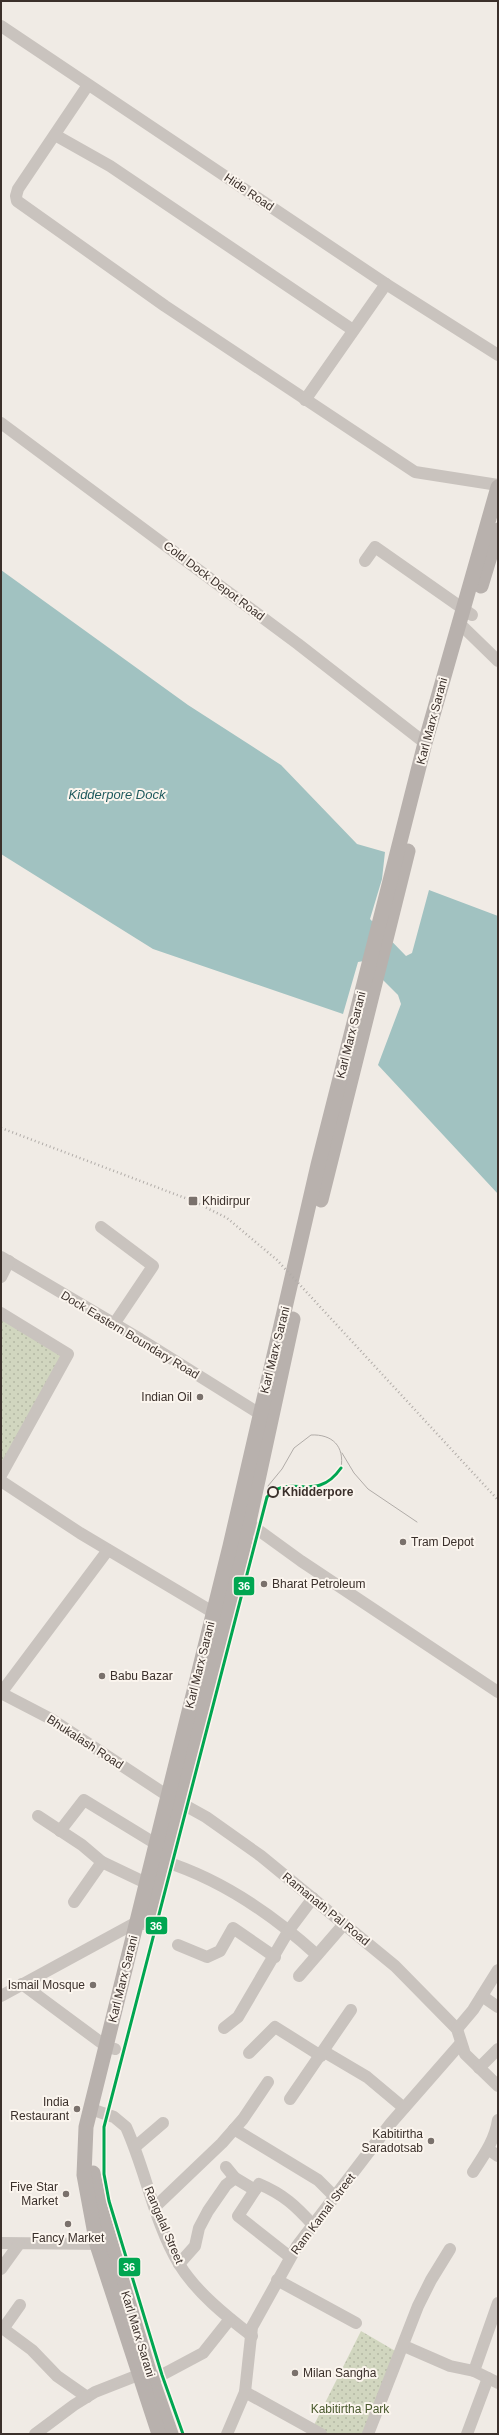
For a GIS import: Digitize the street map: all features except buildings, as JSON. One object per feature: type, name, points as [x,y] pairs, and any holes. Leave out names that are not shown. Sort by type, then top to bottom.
[{"type":"main road","name":"Karl Marx Sarani","points":[[171,2434],[148,2375],[104,2244],[84,2175],[84,2148],[95,2111],[142,1924],[146,1883],[156,1844],[173,1799],[219,1617],[246,1520],[260,1414],[318,1165],[368,991],[425,743],[468,612],[495,509],[498,486]]},
{"type":"main road","points":[[468,612],[498,530]]},
{"type":"main road","points":[[389,904],[433,748],[463,627]]},
{"type":"main road","points":[[246,1520],[368,991]]},
{"type":"main road","points":[[142,1924],[163,1861],[173,1799]]},
{"type":"main road","points":[[148,2375],[152,2418],[159,2434]]},
{"type":"street","name":"Hide Road","points":[[1,26],[386,284],[498,355]]},
{"type":"street","points":[[88,84],[18,189],[16,196],[17,201],[165,306],[415,472],[498,486]]},
{"type":"street","points":[[55,135],[110,166],[352,330]]},
{"type":"street","points":[[305,400],[352,330],[386,284]]},
{"type":"street","name":"Cold Dock Depot Road","points":[[1,423],[298,644],[425,743]]},
{"type":"street","points":[[365,561],[375,547],[468,612]]},
{"type":"street","points":[[463,627],[498,661]]},
{"type":"street","points":[[101,1227],[153,1266],[114,1324]]},
{"type":"street","points":[[1,1277],[5,1259]]},
{"type":"street","name":"Dock Eastern Boundary Road","points":[[5,1259],[260,1414]]},
{"type":"street","points":[[1,1313],[68,1354],[1,1475]]},
{"type":"street","points":[[1,1481],[108,1550],[219,1617]]},
{"type":"street","points":[[246,1520],[301,1561],[498,1692]]},
{"type":"street","points":[[1,1693],[108,1550]]},
{"type":"street","name":"Bhukalash Road","points":[[1,1693],[51,1719],[173,1799]]},
{"type":"street","name":"Ramanath Pal Road","points":[[173,1799],[206,1817],[261,1856],[395,1966],[457,2029],[465,2054],[498,2086]]},
{"type":"street","points":[[60,1831],[84,1800],[156,1844]]},
{"type":"street","points":[[38,1816],[82,1845],[102,1862],[146,1883]]},
{"type":"street","points":[[163,1861],[254,1904],[289,1930],[316,1955]]},
{"type":"street","points":[[74,1902],[102,1862]]},
{"type":"street","points":[[224,2028],[238,2017],[275,1957],[289,1930],[313,1898]]},
{"type":"street","points":[[1,1996],[108,1936],[142,1924]]},
{"type":"street","points":[[299,1976],[344,1924]]},
{"type":"street","points":[[178,1945],[207,1957],[220,1951],[233,1928],[275,1957]]},
{"type":"street","points":[[457,2029],[482,1996],[498,1970]]},
{"type":"street","points":[[22,1984],[111,2048]]},
{"type":"street","points":[[482,1996],[498,2007]]},
{"type":"street","points":[[290,2099],[351,2010]]},
{"type":"street","points":[[249,2054],[275,2027],[322,2054],[367,2077],[404,2108]]},
{"type":"street","name":"Ram Kamal Street","points":[[227,2434],[245,2392],[252,2327],[290,2257],[404,2108],[462,2044]]},
{"type":"street","points":[[479,2068],[498,2049]]},
{"type":"street","points":[[155,2207],[234,2129],[268,2082]]},
{"type":"street","name":"Rangalal Street","points":[[95,2111],[114,2117],[126,2127],[135,2147],[155,2207],[179,2264],[201,2291],[230,2319],[252,2336]]},
{"type":"street","points":[[473,2172],[488,2149],[497,2130],[498,2120]]},
{"type":"street","points":[[135,2147],[163,2123]]},
{"type":"street","points":[[234,2129],[318,2180],[335,2197]]},
{"type":"street","points":[[488,2149],[498,2156]]},
{"type":"street","points":[[226,2167],[235,2178],[255,2190]]},
{"type":"street","points":[[179,2264],[195,2246],[199,2228],[208,2211],[226,2185],[235,2178]]},
{"type":"street","points":[[290,2257],[238,2216],[259,2184],[278,2192],[295,2204],[313,2225]]},
{"type":"street","points":[[1,2243],[104,2244]]},
{"type":"street","points":[[1,2269],[19,2244]]},
{"type":"street","points":[[368,2434],[431,2280],[450,2250]]},
{"type":"street","points":[[277,2280],[356,2323]]},
{"type":"street","points":[[474,2371],[498,2303]]},
{"type":"street","points":[[20,2305],[2,2328],[32,2350],[56,2376],[87,2397]]},
{"type":"street","points":[[35,2434],[87,2397],[203,2353],[230,2319]]},
{"type":"street","points":[[404,2346],[450,2366],[474,2371],[493,2381],[467,2434]]},
{"type":"street","points":[[245,2392],[321,2434]]},
{"type":"green space","points":[[1,1316],[65,1354],[1,1468]]},
{"type":"green space","name":"Kabitirtha Park","points":[[361,2331],[397,2352],[366,2434],[326,2434],[313,2427]]},
{"type":"water","name":"Kidderpore Dock","points":[[1,570],[188,705],[281,765],[357,844],[385,852],[382,879],[370,919],[406,956],[412,953],[429,890],[498,916],[498,1194],[378,1065],[401,1004],[398,995],[364,961],[358,962],[343,1014],[153,949],[1,854]]},
{"type":"tram line","points":[[268,1486],[282,1469],[294,1448],[311,1435],[325,1437],[331,1439],[335,1443],[341,1453],[341,1468]]},
{"type":"tram line","points":[[342,1453],[354,1473],[368,1489],[417,1522]]},
{"type":"railway","points":[[1,1128],[193,1201],[227,1218],[277,1260],[498,1500]]},
{"type":"transit line","name":"36","points":[[183,2434],[162,2375],[109,2201],[104,2174],[104,2127],[267,1497],[276,1490],[285,1487],[312,1487],[322,1484],[331,1479],[341,1468]]},
{"type":"place","name":"Khidirpur","points":[[193,1201]]},
{"type":"place","name":"Indian Oil","points":[[200,1397]]},
{"type":"place","name":"Khidderpore","points":[[273,1492]]},
{"type":"place","name":"Tram Depot","points":[[403,1542]]},
{"type":"place","name":"Bharat Petroleum","points":[[264,1584]]},
{"type":"place","name":"Babu Bazar","points":[[102,1676]]},
{"type":"place","name":"Ismail Mosque","points":[[93,1985]]},
{"type":"place","name":"India Restaurant","points":[[77,2109]]},
{"type":"place","name":"Kabitirtha Saradotsab","points":[[431,2141]]},
{"type":"place","name":"Five Star Market","points":[[66,2194]]},
{"type":"place","name":"Fancy Market","points":[[68,2224]]},
{"type":"place","name":"Milan Sangha","points":[[295,2373]]}]
